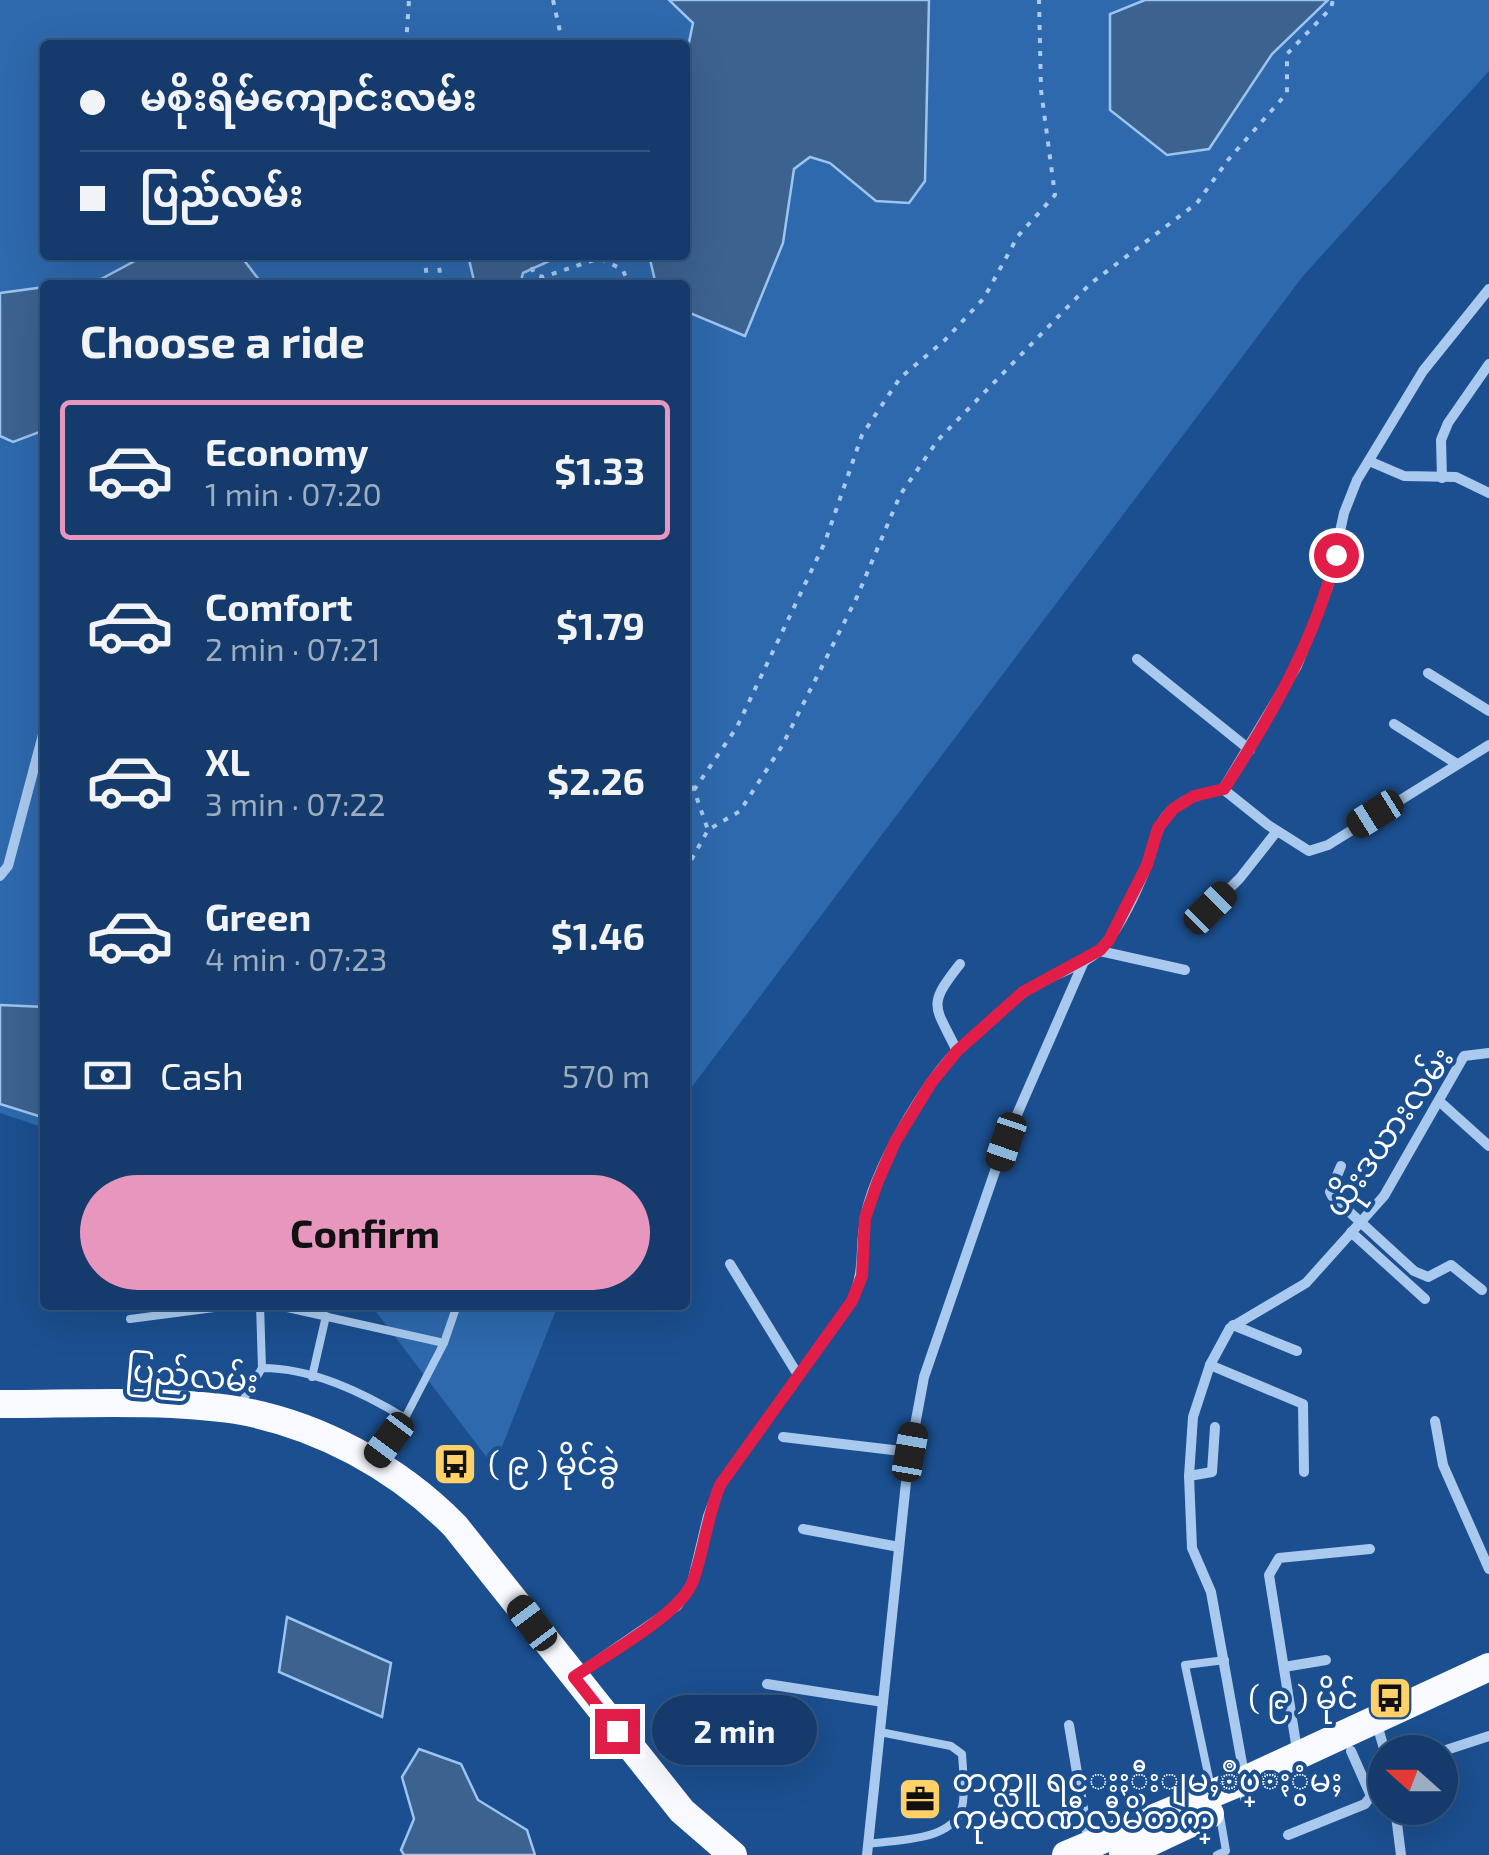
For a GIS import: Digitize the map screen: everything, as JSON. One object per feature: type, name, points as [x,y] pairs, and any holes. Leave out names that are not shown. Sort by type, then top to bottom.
[{"type":"highway","name":"ပြည်လမ်း","points":[[0,1404],[237,1410],[298,1428],[372,1461],[430,1501],[455,1526],[682,1811],[733,1855]]},
{"type":"highway","points":[[1384,1735],[1489,1667]]},
{"type":"highway","points":[[1385,1735],[1489,1688]]},
{"type":"highway","points":[[1122,1855],[1298,1754],[1368,1740]]},
{"type":"highway","points":[[1077,1850],[1368,1743]]},
{"type":"street","points":[[574,1677],[677,1606],[692,1583],[708,1516],[720,1485],[852,1301],[862,1276],[865,1218],[895,1142],[931,1083],[957,1051],[1023,992],[1100,950],[1132,899],[1158,828],[1183,802],[1224,789],[1250,750],[1297,666],[1328,587],[1344,513],[1369,461],[1424,371],[1489,289]]},
{"type":"street","points":[[1442,478],[1441,440],[1489,364]]},
{"type":"street","points":[[1369,461],[1404,476],[1456,477],[1489,493]]},
{"type":"street","points":[[1137,660],[1250,750]]},
{"type":"street","points":[[1428,673],[1489,712]]},
{"type":"street","points":[[1394,724],[1457,764]]},
{"type":"street","points":[[1224,789],[1310,852],[1328,845],[1489,745]]},
{"type":"street","points":[[0,876],[8,866],[40,746]]},
{"type":"street","points":[[1210,908],[1277,831]]},
{"type":"street","points":[[1100,950],[1185,970]]},
{"type":"street","points":[[868,1850],[910,1452],[924,1377],[1006,1142],[1085,958]]},
{"type":"street","points":[[957,1051],[935,1004],[937,993],[960,964]]},
{"type":"street","name":"ယိုးဒယားလမ်း","points":[[1233,1325],[1306,1283],[1384,1196],[1464,1056],[1489,1053]]},
{"type":"street","points":[[1439,1101],[1489,1146]]},
{"type":"street","points":[[1341,1166],[1330,1192],[1355,1228],[1425,1299]]},
{"type":"street","points":[[1355,1228],[1414,1271],[1428,1276],[1451,1264],[1482,1290]]},
{"type":"street","points":[[730,1264],[798,1375]]},
{"type":"street","points":[[1230,1796],[1225,1660],[1210,1592],[1192,1548],[1189,1476],[1194,1416],[1210,1366],[1233,1325],[1297,1351]]},
{"type":"street","points":[[1210,1366],[1303,1404],[1304,1472]]},
{"type":"street","points":[[1435,1421],[1443,1465],[1489,1569]]},
{"type":"street","points":[[1189,1476],[1212,1472],[1215,1427]]},
{"type":"street","points":[[783,1437],[910,1452]]},
{"type":"street","points":[[803,1529],[899,1546]]},
{"type":"street","points":[[1298,1754],[1272,1608],[1271,1567],[1279,1558],[1370,1549]]},
{"type":"street","points":[[1284,1667],[1326,1660]]},
{"type":"street","points":[[767,1684],[883,1702]]},
{"type":"street","points":[[1069,1726],[1077,1850]]},
{"type":"street","points":[[1458,1746],[1489,1736]]},
{"type":"street","points":[[1288,1835],[1364,1804],[1371,1796],[1350,1751]]},
{"type":"street","points":[[1397,1825],[1401,1855]]},
{"type":"lane","points":[[130,1319],[199,1310]]},
{"type":"lane","points":[[237,1410],[262,1368],[260,1310]]},
{"type":"lane","points":[[298,1310],[444,1343]]},
{"type":"lane","points":[[372,1461],[405,1418],[444,1343],[455,1310]]},
{"type":"lane","points":[[312,1376],[326,1316]]},
{"type":"lane","points":[[262,1368],[284,1368],[365,1394],[405,1418]]},
{"type":"lane","points":[[1217,1855],[1226,1851],[1230,1796],[1185,1665],[1225,1660]]},
{"type":"lane","points":[[868,1850],[936,1834],[954,1824],[963,1805],[962,1754],[951,1746],[880,1732]]},
{"type":"path","points":[[407,40],[409,0]]},
{"type":"path","points":[[553,0],[562,40]]},
{"type":"path","points":[[694,790],[746,710],[824,542],[862,436],[900,378],[945,340],[984,298],[1018,236],[1055,195],[1041,90],[1039,0]]},
{"type":"path","points":[[690,862],[708,830],[740,811],[782,746],[857,597],[900,495],[938,440],[1090,284],[1197,203],[1228,160],[1287,93],[1287,54],[1331,8],[1333,0]]},
{"type":"path","points":[[529,260],[534,274],[543,277],[594,260]]},
{"type":"path","points":[[604,260],[622,270],[627,280]]},
{"type":"path","points":[[690,783],[708,830]]},
{"type":"shaded area","points":[[0,0],[1489,0],[1489,71],[1303,276],[690,1089],[690,280],[40,280],[40,1126],[0,1113]]},
{"type":"shaded area","points":[[669,0],[929,0],[925,181],[909,203],[876,201],[830,163],[810,157],[794,169],[783,243],[745,336],[690,313],[690,280],[655,280],[650,260],[690,260],[690,40],[693,23]]},
{"type":"shaded area","points":[[1145,0],[1328,0],[1272,54],[1209,149],[1167,155],[1110,110],[1110,14]]},
{"type":"shaded area","points":[[137,260],[244,260],[259,280],[94,280]]},
{"type":"shaded area","points":[[469,260],[551,260],[523,273],[521,280],[474,280]]},
{"type":"shaded area","points":[[40,288],[40,432],[13,442],[0,436],[0,293]]},
{"type":"shaded area","points":[[0,1005],[40,1007],[40,1116],[0,1104]]},
{"type":"shaded area","points":[[375,1310],[556,1310],[494,1467]]},
{"type":"shaded area","points":[[287,1617],[391,1663],[382,1717],[279,1672]]},
{"type":"shaded area","points":[[419,1749],[461,1764],[478,1800],[527,1830],[535,1855],[404,1855],[401,1850],[414,1819],[402,1777]]},
{"type":"place","name":"( ၉ ) မိုင်ခွဲ","points":[[455,1464]]},
{"type":"place","name":"( ၉ ) မိုင်","points":[[1390,1698]]},
{"type":"place","name":"တက္လူ ရင္းႏွီးျမႇဳပ္ႏွံမႈ ကုမၸဏီလီမိတက္","points":[[920,1799]]},
{"type":"route","points":[[617,1731],[574,1677],[677,1606],[692,1583],[708,1516],[720,1485],[852,1301],[862,1276],[865,1218],[878,1181],[895,1142],[931,1083],[957,1051],[1023,992],[1100,950],[1109,940],[1147,865],[1158,828],[1173,809],[1194,796],[1224,789],[1250,750],[1297,666],[1328,587],[1336,555]]}]
